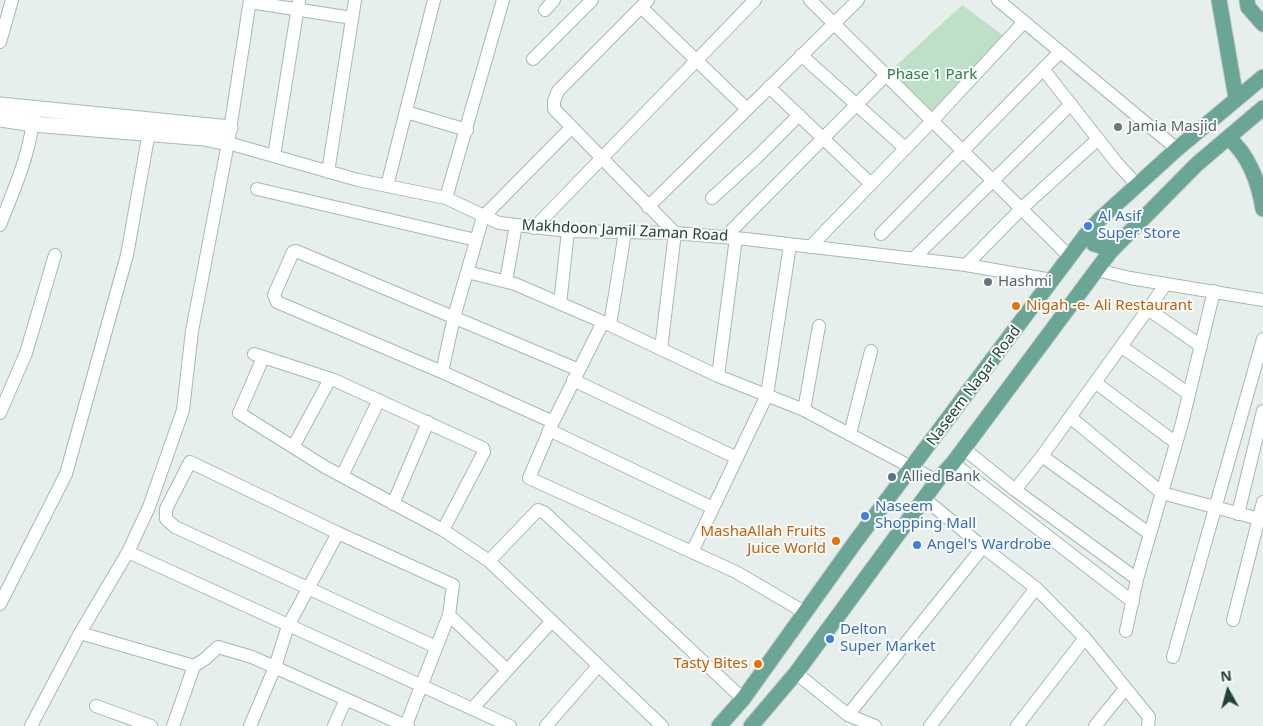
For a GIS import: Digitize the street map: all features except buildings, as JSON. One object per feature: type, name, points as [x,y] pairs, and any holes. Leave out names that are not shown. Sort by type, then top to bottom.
[{"type":"main road","points":[[1219,0],[1236,98]]},
{"type":"main road","points":[[1247,0],[1248,7],[1263,24]]},
{"type":"main road","name":"Naseem Nagar Road","points":[[720,726],[744,699],[856,541],[914,467],[1094,225],[1176,149],[1263,77]]},
{"type":"main road","name":"Naseem Nagar Road","points":[[751,726],[796,673],[937,481],[952,464],[1116,246],[1197,164],[1263,108]]},
{"type":"main road","points":[[1228,138],[1239,146],[1246,159],[1260,193],[1263,209]]},
{"type":"main road","points":[[1094,225],[1091,234],[1094,244],[1116,246]]},
{"type":"street","points":[[0,42],[12,0]]},
{"type":"street","points":[[328,172],[355,0]]},
{"type":"street","points":[[387,186],[434,0]]},
{"type":"street","points":[[446,198],[503,0]]},
{"type":"street","points":[[545,10],[554,0]]},
{"type":"street","points":[[533,59],[592,0]]},
{"type":"street","points":[[534,228],[755,0]]},
{"type":"street","points":[[810,0],[1070,257]]},
{"type":"street","points":[[648,207],[858,0]]},
{"type":"street","points":[[998,0],[1176,149]]},
{"type":"street","points":[[31,726],[80,633],[128,552],[149,507],[183,410],[192,332],[229,135],[250,1],[298,5],[352,18]]},
{"type":"street","points":[[662,349],[675,233],[554,109],[554,101],[558,91],[645,4],[696,61],[747,109]]},
{"type":"street","points":[[274,156],[298,5]]},
{"type":"street","points":[[810,247],[932,121],[1024,22]]},
{"type":"street","points":[[881,234],[1060,52]]},
{"type":"street","points":[[802,55],[905,148]]},
{"type":"street","points":[[1043,70],[1137,185]]},
{"type":"street","points":[[718,376],[730,237],[822,138],[886,75]]},
{"type":"street","points":[[769,87],[871,184]]},
{"type":"street","points":[[913,259],[1071,104]]},
{"type":"street","name":"Makhdoon Jamil Zaman Road","points":[[0,105],[34,116],[149,132],[204,138],[229,135]]},
{"type":"street","points":[[406,112],[467,130]]},
{"type":"street","points":[[712,198],[757,158],[798,115]]},
{"type":"street","points":[[0,225],[25,161],[34,116]]},
{"type":"street","name":"Makhdoon Jamil Zaman Road","points":[[0,119],[34,116],[229,135],[274,156],[328,172],[446,198],[483,217],[516,226],[568,231],[675,233],[730,237],[966,265],[1052,280]]},
{"type":"street","points":[[442,372],[454,317],[483,217],[572,127]]},
{"type":"street","points":[[0,604],[66,474],[127,254],[149,132]]},
{"type":"street","points":[[966,265],[1022,209],[1098,139]]},
{"type":"street","points":[[257,189],[476,240]]},
{"type":"street","points":[[506,281],[516,226]]},
{"type":"street","points":[[560,304],[568,231]]},
{"type":"street","points":[[625,232],[607,323],[576,375],[551,426],[529,478],[736,572],[806,613]]},
{"type":"street","points":[[692,552],[767,395],[790,245]]},
{"type":"street","points":[[713,508],[442,372],[277,302],[274,296],[293,252],[296,251],[454,317],[576,375],[737,458]]},
{"type":"street","points":[[0,413],[4,392],[26,353],[55,255]]},
{"type":"street","points":[[1097,270],[1166,284],[1263,300]]},
{"type":"street","points":[[467,272],[506,281],[607,323],[718,376],[804,410],[914,467],[937,481]]},
{"type":"street","points":[[1015,490],[1122,347],[1166,284]]},
{"type":"street","points":[[1126,631],[1137,579],[1189,394],[1214,291]]},
{"type":"street","points":[[1149,310],[1201,346]]},
{"type":"street","points":[[804,410],[819,326]]},
{"type":"street","points":[[1261,344],[1263,369]]},
{"type":"street","points":[[1173,657],[1261,344]]},
{"type":"street","points":[[1122,347],[1189,394]]},
{"type":"street","points":[[850,434],[871,351]]},
{"type":"street","points":[[443,530],[484,452],[480,445],[330,379],[259,356],[239,413],[342,476],[443,530],[489,561],[662,726]]},
{"type":"street","points":[[293,447],[330,379]]},
{"type":"street","points":[[1096,382],[1176,442]]},
{"type":"street","points":[[342,476],[379,400]]},
{"type":"street","points":[[1238,514],[1263,411]]},
{"type":"street","points":[[1070,417],[1162,493],[1261,520]]},
{"type":"street","points":[[393,504],[428,422]]},
{"type":"street","points":[[963,448],[1015,490],[1137,579]]},
{"type":"street","points":[[1042,456],[1150,534]]},
{"type":"street","points":[[173,726],[194,666],[218,647],[252,657],[407,726],[449,615],[454,585],[338,534],[190,462],[166,510],[166,519],[175,528],[436,646]]},
{"type":"street","points":[[952,464],[1133,602]]},
{"type":"street","points":[[925,499],[1036,588],[1085,638],[1148,717],[1148,726]]},
{"type":"street","points":[[1233,620],[1261,520],[1263,502]]},
{"type":"street","points":[[489,561],[538,510],[542,510],[744,699]]},
{"type":"street","points":[[250,726],[275,667],[288,626],[338,534]]},
{"type":"street","points":[[848,715],[983,547]]},
{"type":"street","points":[[128,552],[510,726]]},
{"type":"street","points":[[930,726],[1036,588]]},
{"type":"street","points":[[449,615],[507,670]]},
{"type":"street","points":[[472,708],[552,621]]},
{"type":"street","points":[[80,633],[194,666]]},
{"type":"street","points":[[1017,726],[1085,638]]},
{"type":"street","points":[[546,726],[598,666]]},
{"type":"street","points":[[796,673],[848,715],[875,726]]},
{"type":"street","points":[[1095,726],[1125,689]]},
{"type":"street","points":[[334,726],[346,698]]},
{"type":"street","points":[[96,706],[151,726]]},
{"type":"street","points":[[642,726],[651,716]]},
{"type":"green space","name":"Phase 1 Park","points":[[962,5],[1008,39],[932,121],[886,75]]},
{"type":"place","name":"Jamia Masjid","points":[[1118,127]]},
{"type":"place","name":"Al Asif Super Store","points":[[1088,226]]},
{"type":"place","name":"Hashmi","points":[[988,282]]},
{"type":"place","name":"Nigah -e- Ali Restaurant","points":[[1016,306]]},
{"type":"place","name":"Allied Bank","points":[[892,477]]},
{"type":"place","name":"Naseem Shopping Mall","points":[[865,516]]},
{"type":"place","name":"MashaAllah Fruits Juice World","points":[[836,541]]},
{"type":"place","name":"Angel's Wardrobe","points":[[917,545]]},
{"type":"place","name":"Delton Super Market","points":[[830,639]]},
{"type":"place","name":"Tasty Bites","points":[[758,664]]}]
